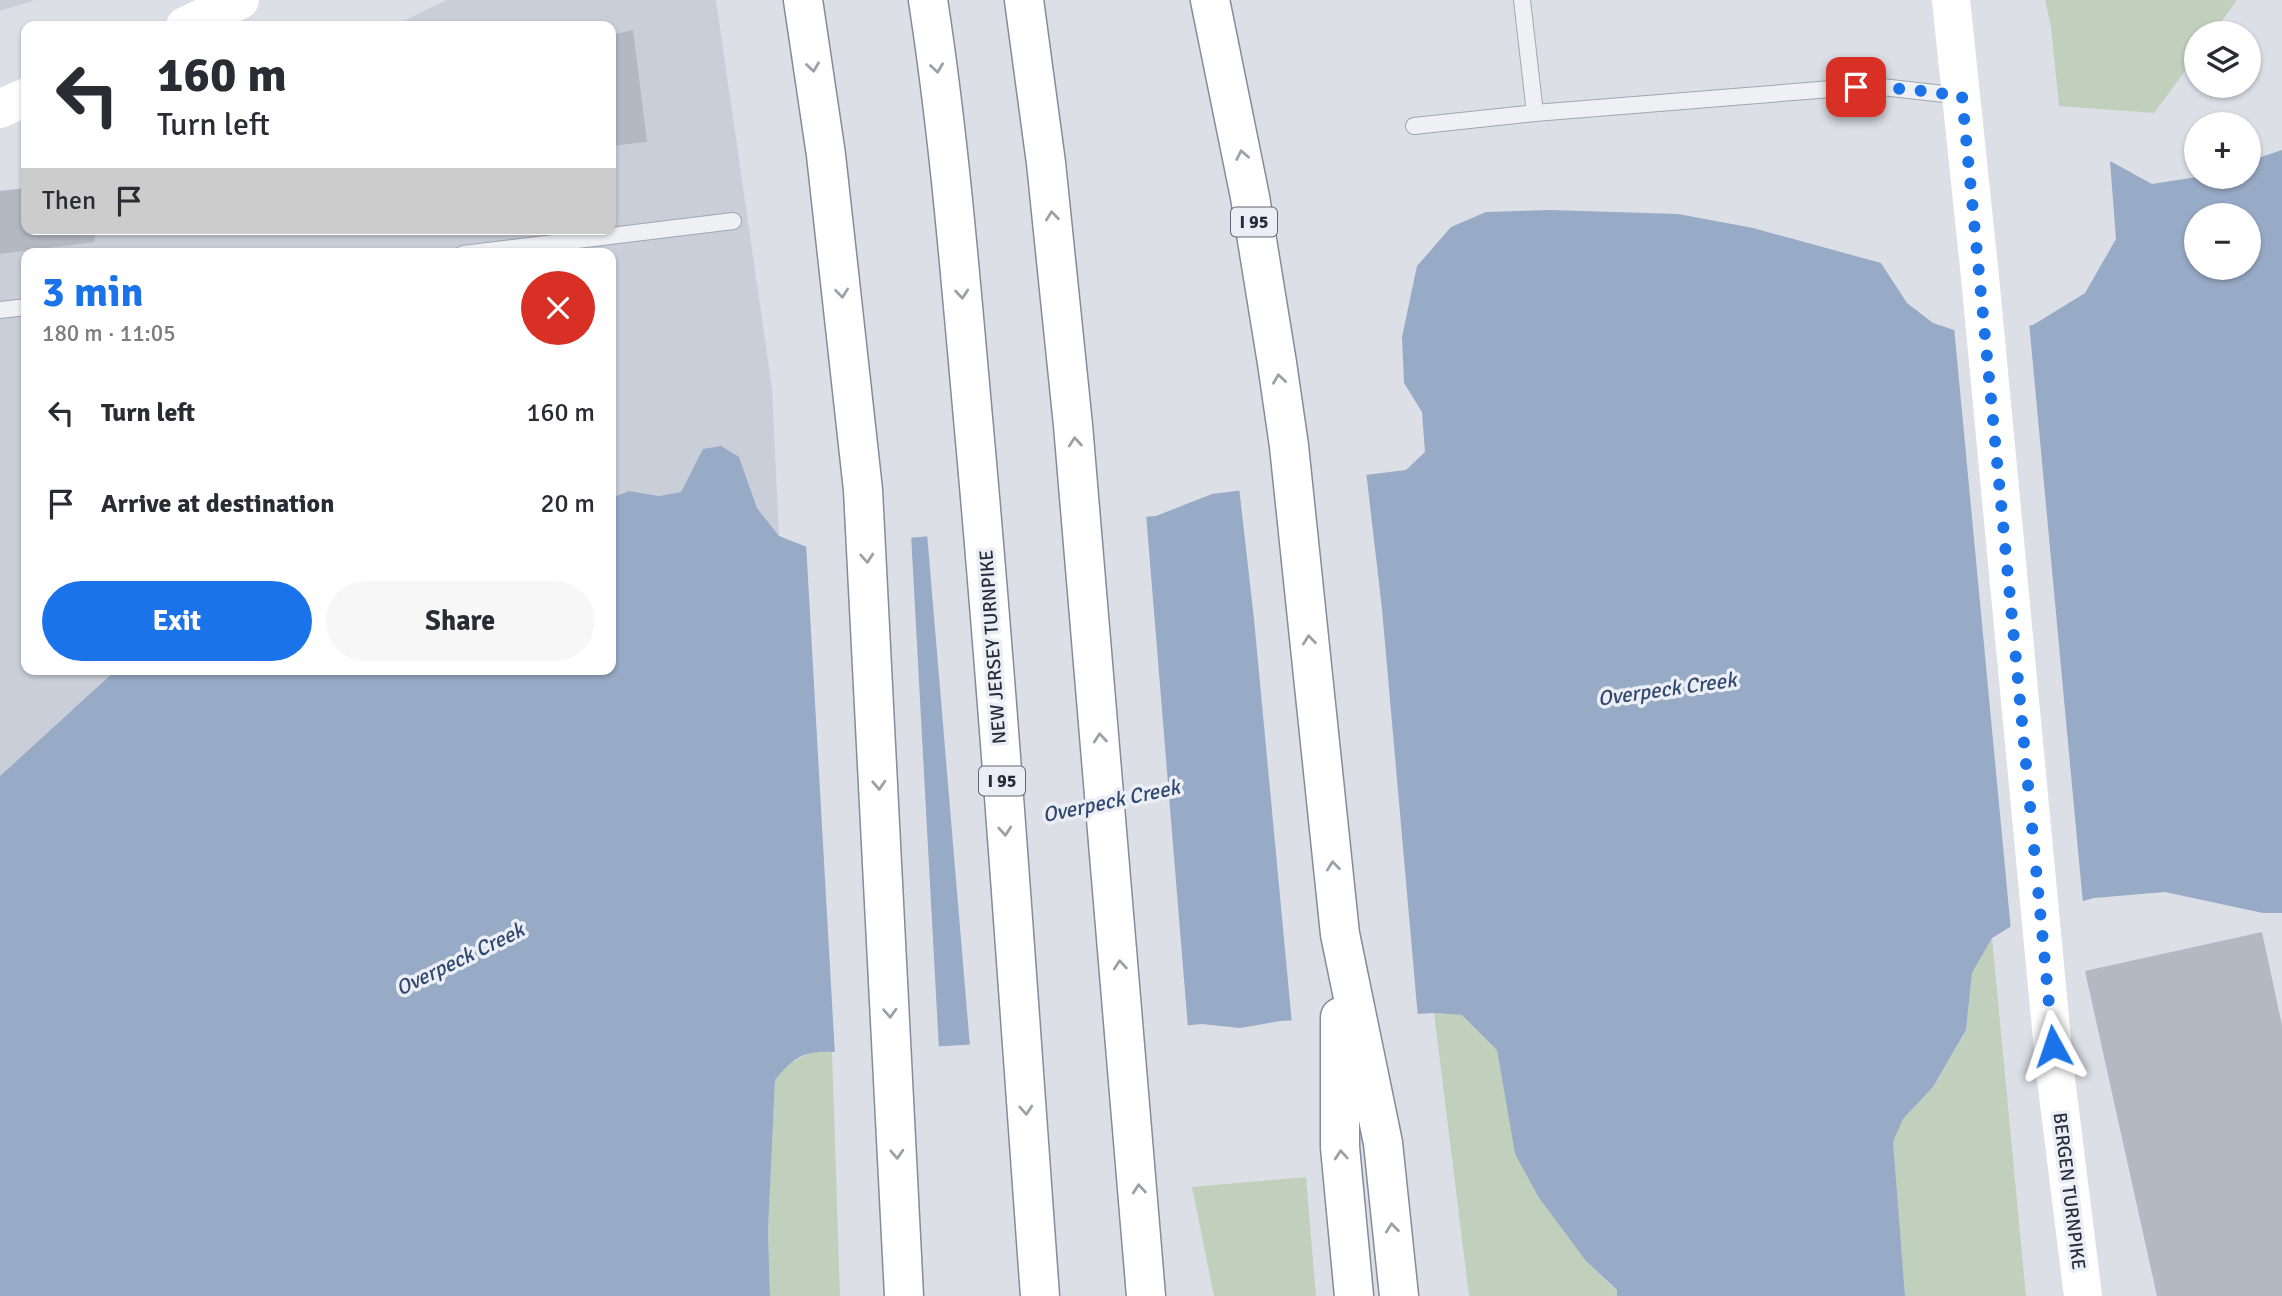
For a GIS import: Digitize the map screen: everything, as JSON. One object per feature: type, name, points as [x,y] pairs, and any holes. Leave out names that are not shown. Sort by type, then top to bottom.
[{"type":"main road","points":[[196,21],[240,0]]},
{"type":"main road","points":[[803,0],[830,182],[863,490],[904,1296]]},
{"type":"main road","name":"NEW JERSEY TURNPIKE","points":[[928,0],[960,270],[982,519],[1040,1296]]},
{"type":"main road","points":[[1024,0],[1054,238],[1081,510],[1149,1296]]},
{"type":"main road","name":"I 95","points":[[1210,0],[1250,197],[1289,446],[1351,1041],[1382,1143],[1399,1296]]},
{"type":"main road","name":"BERGEN TURNPIKE","points":[[1951,0],[2066,1171],[2083,1296]]},
{"type":"main road","points":[[0,109],[21,99]]},
{"type":"main road","name":"I 95","points":[[1351,1041],[1340,1147],[1354,1296]]},
{"type":"lane","points":[[1522,0],[1535,113]]},
{"type":"lane","points":[[1414,125],[1856,87],[1908,89],[1962,96]]},
{"type":"lane","points":[[512,248],[733,221]]},
{"type":"lane","points":[[0,310],[21,308]]},
{"type":"shaded area","points":[[0,0],[35,0],[0,11]]},
{"type":"shaded area","points":[[447,0],[716,0],[772,388],[779,536],[757,508],[739,457],[693,468],[681,492],[659,496],[629,491],[616,496],[616,248],[21,248],[21,675],[111,675],[0,776],[0,195],[21,190],[21,235],[616,235],[616,21],[403,21]]},
{"type":"green space","points":[[2045,0],[2237,0],[2222,21],[2184,21],[2184,72],[2154,113],[2059,106],[2051,27]]},
{"type":"green space","points":[[1992,938],[2026,1296],[1905,1296],[1892,1142],[1903,1119],[1933,1087],[1966,1031],[1972,973]]},
{"type":"green space","points":[[1434,1013],[1462,1015],[1497,1050],[1515,1154],[1539,1198],[1586,1261],[1617,1291],[1617,1296],[1469,1296]]},
{"type":"green space","points":[[813,1051],[832,1052],[840,1296],[770,1296],[768,1231],[775,1080],[787,1065]]},
{"type":"green space","points":[[1306,1177],[1316,1296],[1214,1296],[1192,1187]]},
{"type":"water","name":"Overpeck Creek","points":[[2282,150],[2282,913],[2263,913],[2165,892],[2094,898],[2028,916],[1992,938],[1972,973],[1966,1030],[1933,1087],[1903,1119],[1893,1142],[1905,1296],[1617,1296],[1617,1290],[1586,1261],[1539,1198],[1515,1154],[1497,1050],[1462,1015],[1434,1013],[1280,1021],[1240,1028],[1202,1024],[964,1045],[806,1054],[788,1066],[775,1080],[768,1231],[770,1296],[0,1296],[0,776],[111,675],[616,675],[616,496],[629,491],[659,496],[681,492],[703,449],[721,446],[739,457],[757,508],[779,536],[807,547],[1156,516],[1212,494],[1406,470],[1425,452],[1422,412],[1404,383],[1402,337],[1417,266],[1451,227],[1486,212],[1550,210],[1678,214],[1753,228],[1881,263],[1907,303],[1933,323],[1963,333],[1996,332],[2033,325],[2085,293],[2116,239],[2110,161],[2152,184],[2184,179],[2184,189],[2261,189],[2261,157]]},
{"type":"pier","points":[[2029,322],[2083,904],[2030,920],[2011,931],[1954,327],[1964,330],[1996,329]]},
{"type":"pier","points":[[1366,471],[1382,609],[1418,1018],[1292,1024],[1239,487]]},
{"type":"pier","points":[[1146,514],[1188,1028],[970,1047],[927,533]]},
{"type":"pier","points":[[911,534],[939,1050],[835,1056],[806,543]]},
{"type":"building","points":[[633,30],[647,142],[616,145],[616,34]]},
{"type":"building","points":[[21,189],[21,235],[94,235],[95,242],[48,248],[21,248],[21,251],[0,254],[0,191]]},
{"type":"building","points":[[2262,932],[2282,1025],[2282,1296],[2157,1296],[2085,971]]},
{"type":"route","points":[[1856,87],[1908,89],[1962,96],[2053,1046]]}]
